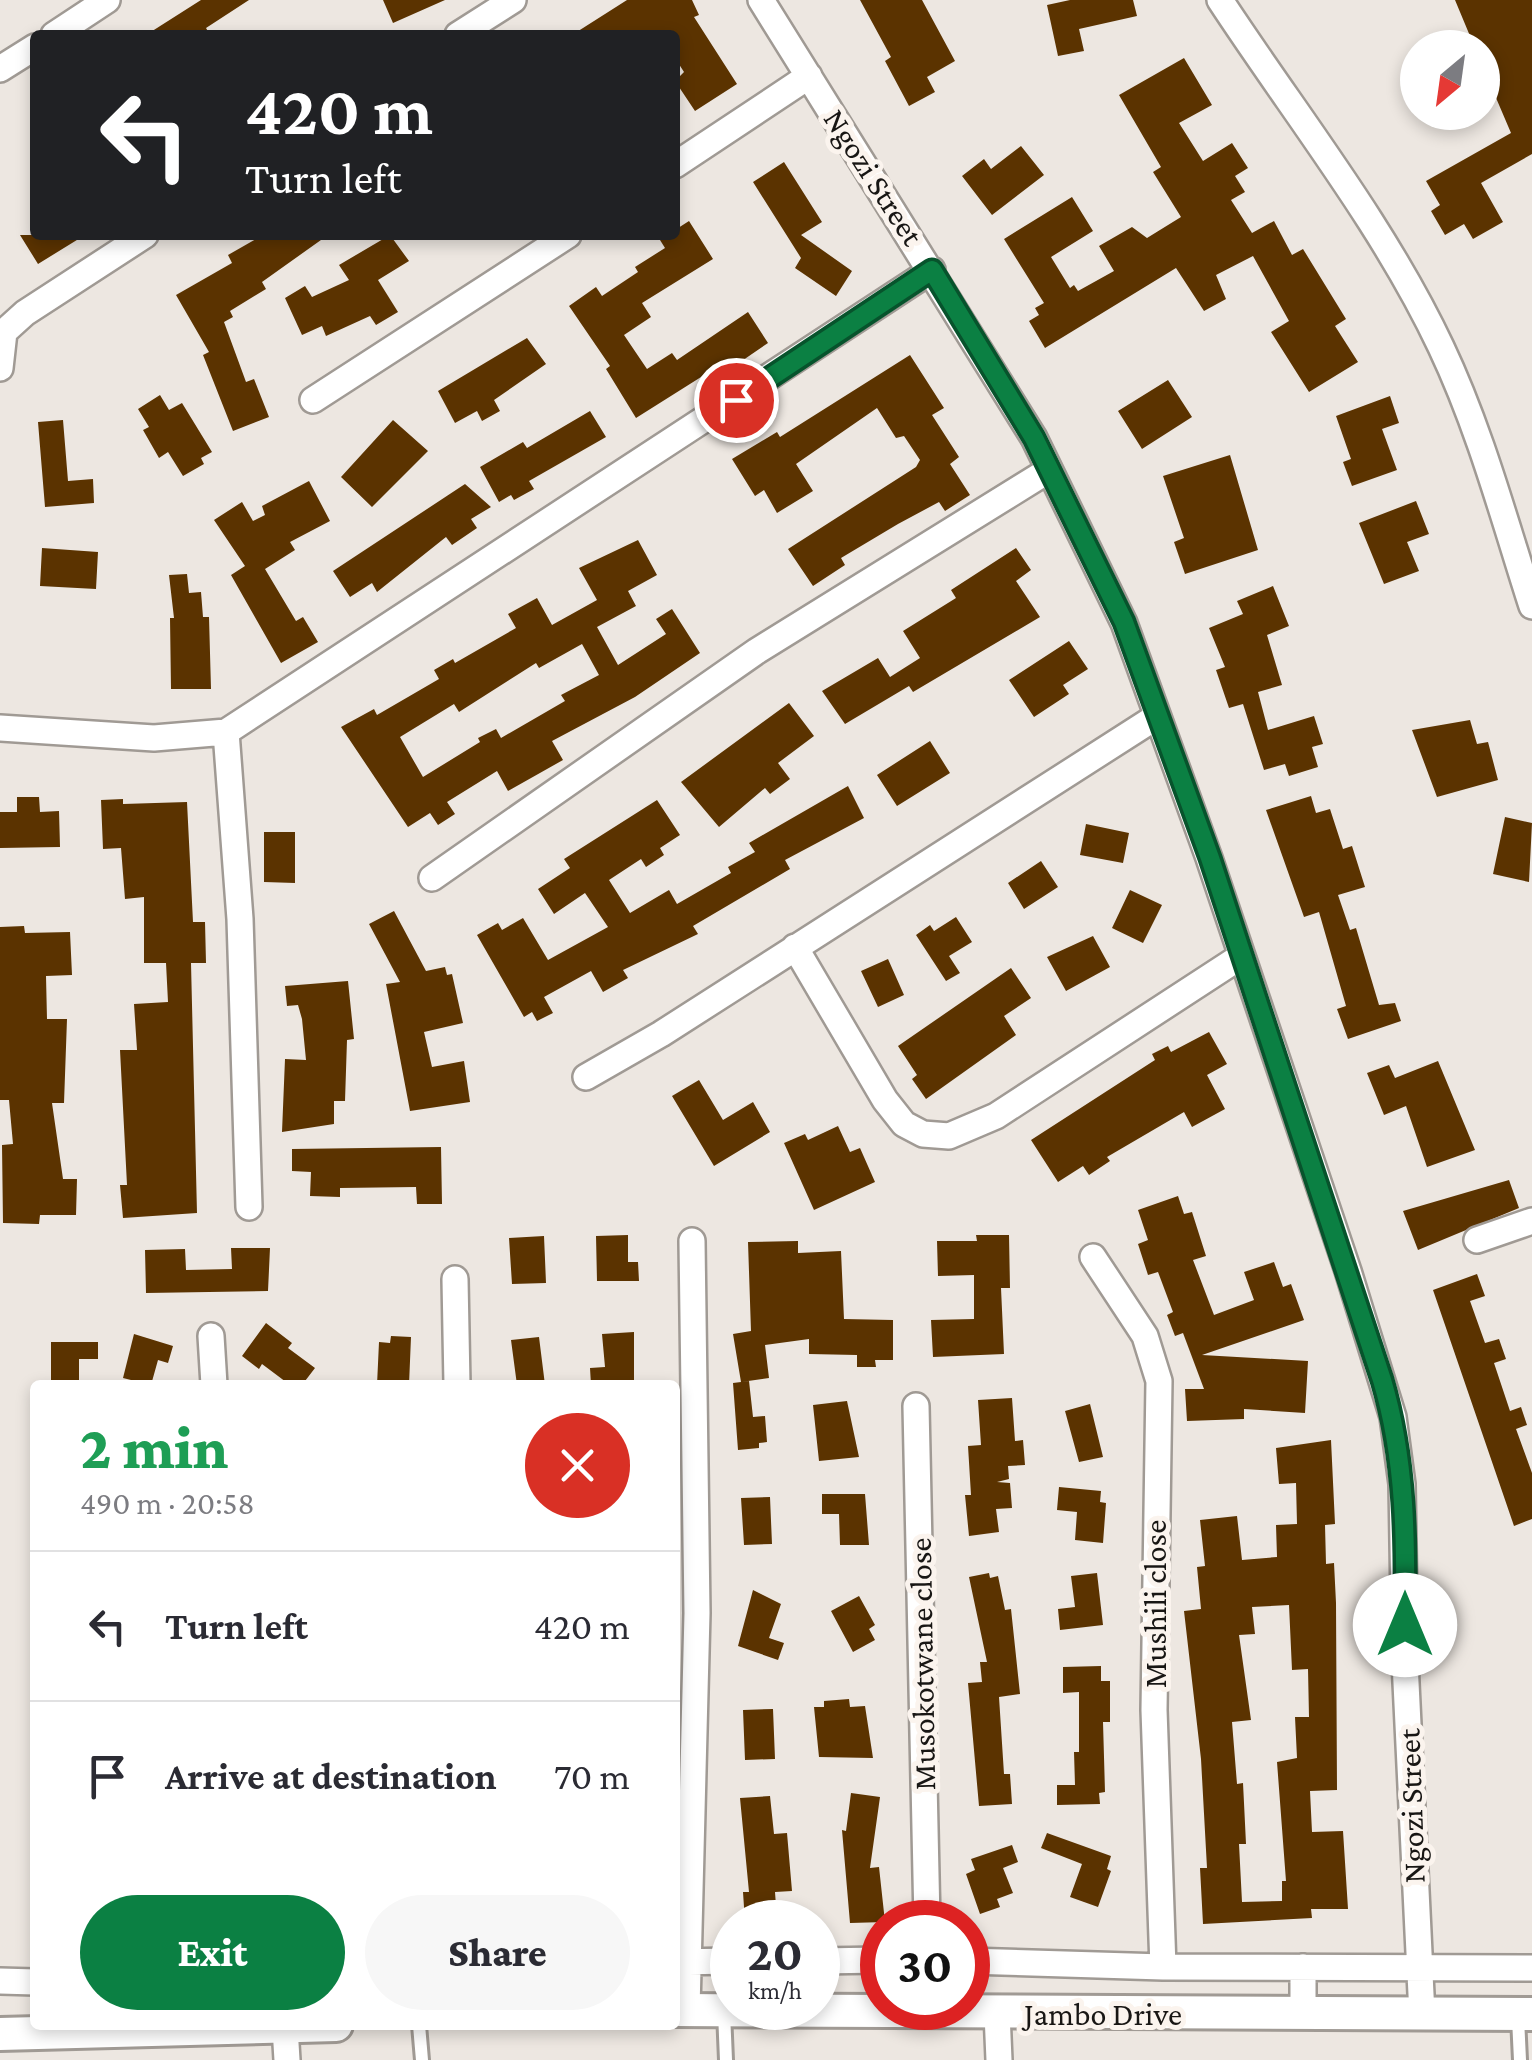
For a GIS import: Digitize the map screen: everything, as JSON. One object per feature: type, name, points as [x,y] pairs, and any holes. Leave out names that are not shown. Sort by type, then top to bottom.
[{"type":"street","points":[[62,30],[108,0]]},
{"type":"street","points":[[466,30],[513,0]]},
{"type":"street","name":"Ngozi Street","points":[[761,0],[932,270],[1048,470],[1124,622],[1210,858],[1393,1416],[1406,1552],[1405,1662],[1422,2016]]},
{"type":"street","points":[[1226,2],[1402,274],[1442,348],[1532,606]]},
{"type":"street","points":[[0,69],[30,50]]},
{"type":"street","points":[[680,162],[809,76]]},
{"type":"street","points":[[0,368],[4,332],[25,313],[137,240]]},
{"type":"street","points":[[312,400],[560,240]]},
{"type":"street","points":[[0,728],[154,738],[226,732],[932,270]]},
{"type":"street","points":[[432,878],[757,651],[1048,470]]},
{"type":"street","points":[[586,1076],[1156,717]]},
{"type":"street","points":[[226,732],[240,919],[249,1207]]},
{"type":"street","points":[[796,946],[885,1100],[904,1124],[923,1134],[949,1136],[996,1116],[1240,957]]},
{"type":"street","points":[[1477,1240],[1532,1222]]},
{"type":"street","points":[[681,2009],[696,1613],[692,1241]]},
{"type":"street","name":"Mushili close","points":[[1093,1258],[1145,1336],[1159,1382],[1154,1710],[1163,1967]]},
{"type":"street","points":[[455,1279],[458,1380]]},
{"type":"street","points":[[211,1336],[214,1380]]},
{"type":"street","name":"Musokotwane close","points":[[916,1406],[927,1900]]},
{"type":"street","points":[[681,1962],[710,1961]]},
{"type":"street","points":[[990,1962],[1163,1967],[1532,1968]]},
{"type":"street","points":[[1302,2015],[1304,1968]]},
{"type":"street","points":[[0,1981],[30,1982]]},
{"type":"street","name":"Jambo Drive","points":[[681,2009],[710,2009]]},
{"type":"street","name":"Jambo Drive","points":[[990,2012],[1525,2014]]},
{"type":"street","points":[[997,2013],[999,2060]]},
{"type":"street","points":[[0,2034],[140,2030]]},
{"type":"street","points":[[252,2030],[286,2044],[323,2030]]},
{"type":"lane","points":[[1520,2060],[1525,2014]]},
{"type":"lane","points":[[420,2030],[422,2060]]},
{"type":"lane","points":[[725,2030],[726,2060]]},
{"type":"building","points":[[201,0],[249,0],[207,30],[154,30]]},
{"type":"building","points":[[383,0],[445,0],[393,23]]},
{"type":"building","points":[[627,0],[692,0],[699,15],[694,17],[737,84],[695,111],[680,88],[684,72],[680,66],[680,30],[580,30]]},
{"type":"building","points":[[860,0],[922,0],[955,61],[927,77],[935,92],[909,106],[885,61],[891,57]]},
{"type":"building","points":[[1070,0],[1133,0],[1137,16],[1079,29],[1084,51],[1058,56],[1047,5]]},
{"type":"building","points":[[1455,0],[1532,0],[1532,154],[1481,183],[1503,222],[1473,239],[1464,224],[1445,235],[1431,211],[1440,205],[1426,181],[1511,133],[1500,107],[1500,30],[1468,30]]},
{"type":"building","points":[[1184,58],[1212,105],[1179,123],[1203,161],[1232,143],[1248,168],[1235,176],[1245,192],[1231,200],[1252,233],[1274,221],[1292,255],[1303,249],[1346,319],[1335,326],[1358,362],[1309,392],[1271,332],[1289,321],[1253,256],[1216,275],[1226,299],[1204,311],[1176,268],[1045,348],[1029,321],[1039,315],[1035,308],[1044,303],[1004,239],[1072,197],[1093,231],[1051,257],[1070,288],[1074,285],[1078,291],[1114,271],[1099,246],[1132,227],[1147,238],[1181,217],[1153,172],[1161,167],[1119,95]]},
{"type":"building","points":[[1021,146],[1044,175],[992,215],[962,176],[984,159],[991,169]]},
{"type":"building","points":[[784,162],[822,222],[801,235],[852,271],[836,296],[795,268],[801,258],[753,182]]},
{"type":"building","points":[[689,221],[713,259],[642,303],[651,317],[624,335],[647,369],[672,353],[677,360],[748,312],[768,343],[714,380],[709,372],[636,418],[606,369],[610,366],[569,306],[596,287],[602,296],[638,272],[635,267],[665,248],[660,240],[680,240],[680,227]]},
{"type":"building","points":[[20,235],[30,235],[30,240],[77,240],[38,264]]},
{"type":"building","points":[[254,240],[321,240],[262,282],[266,289],[230,311],[233,317],[224,322],[246,382],[254,379],[269,417],[233,431],[203,355],[209,352],[176,295],[232,263],[228,255]]},
{"type":"building","points":[[382,240],[394,240],[409,261],[378,280],[398,312],[376,325],[370,316],[326,336],[322,326],[302,335],[285,298],[305,286],[312,297],[349,280],[339,265]]},
{"type":"building","points":[[527,338],[546,364],[494,400],[500,411],[482,421],[477,411],[455,423],[438,391]]},
{"type":"building","points":[[910,355],[944,408],[932,415],[959,457],[950,464],[970,495],[945,511],[939,502],[898,524],[841,558],[845,565],[813,586],[788,549],[916,467],[920,460],[904,436],[896,438],[877,408],[796,464],[813,491],[777,513],[764,490],[755,496],[732,459],[777,432],[780,437]]},
{"type":"building","points":[[1168,380],[1192,417],[1142,449],[1118,411]]},
{"type":"building","points":[[160,395],[169,410],[182,403],[212,452],[201,458],[204,464],[183,476],[168,452],[159,458],[143,430],[149,427],[138,409]]},
{"type":"building","points":[[1390,396],[1399,423],[1382,429],[1397,470],[1352,486],[1343,462],[1351,459],[1336,416]]},
{"type":"building","points":[[590,411],[606,437],[529,481],[534,489],[514,500],[511,495],[499,502],[480,467],[523,442],[527,448]]},
{"type":"building","points":[[63,420],[68,481],[93,479],[94,503],[45,507],[38,422]]},
{"type":"building","points":[[393,420],[428,451],[372,507],[341,477]]},
{"type":"building","points":[[1230,455],[1258,550],[1185,574],[1174,542],[1184,538],[1163,476]]},
{"type":"building","points":[[309,481],[330,521],[290,542],[295,550],[265,569],[296,621],[303,617],[318,642],[281,663],[231,575],[245,566],[214,520],[242,502],[253,521],[265,515],[262,506]]},
{"type":"building","points":[[465,484],[491,507],[471,519],[477,528],[452,545],[446,537],[377,592],[372,583],[350,597],[333,571]]},
{"type":"building","points":[[1416,501],[1429,534],[1407,542],[1419,571],[1384,584],[1359,523]]},
{"type":"building","points":[[638,540],[657,575],[628,591],[636,606],[597,627],[618,665],[666,634],[656,619],[672,609],[700,653],[635,697],[552,741],[563,760],[508,791],[497,771],[447,802],[455,814],[438,825],[430,813],[408,827],[341,727],[374,709],[377,715],[439,679],[434,670],[453,659],[455,663],[516,628],[508,614],[537,598],[552,625],[597,600],[579,568]],"holes":[[[582,644],[599,675],[561,695],[565,701],[501,738],[496,729],[478,738],[480,742],[423,777],[400,737],[454,704],[459,712],[536,663],[539,668]]]},
{"type":"building","points":[[42,548],[98,552],[96,589],[40,586]]},
{"type":"building","points":[[1016,548],[1031,570],[1016,581],[1040,617],[913,692],[909,686],[845,724],[822,691],[878,658],[890,677],[920,658],[903,631],[956,598],[951,590]]},
{"type":"building","points":[[187,574],[189,593],[201,592],[203,617],[209,617],[211,689],[171,689],[170,618],[174,618],[169,575]]},
{"type":"building","points":[[1273,586],[1289,626],[1267,635],[1282,685],[1258,692],[1268,730],[1314,716],[1323,744],[1312,747],[1318,767],[1289,776],[1285,764],[1264,770],[1243,704],[1229,708],[1216,670],[1225,667],[1209,628],[1243,614],[1237,601]]},
{"type":"building","points":[[1069,641],[1088,669],[1063,685],[1069,694],[1034,717],[1009,680]]},
{"type":"building","points":[[789,703],[814,736],[778,763],[790,779],[770,794],[765,788],[719,827],[681,782]]},
{"type":"building","points":[[1470,720],[1477,744],[1488,742],[1498,780],[1437,797],[1412,730]]},
{"type":"building","points":[[930,741],[950,773],[897,806],[877,775]]},
{"type":"building","points":[[848,786],[864,818],[785,860],[790,869],[693,926],[698,934],[623,970],[628,978],[603,992],[591,971],[544,997],[553,1013],[537,1021],[532,1012],[524,1017],[477,935],[498,923],[502,930],[523,918],[548,960],[608,927],[585,893],[554,914],[538,889],[570,868],[564,859],[657,800],[680,835],[660,848],[664,855],[646,867],[641,859],[609,880],[630,913],[669,890],[677,904],[731,873],[728,867],[755,852],[749,843]]},
{"type":"building","points":[[1311,796],[1316,813],[1330,809],[1343,849],[1352,846],[1365,887],[1338,895],[1350,930],[1356,928],[1379,1005],[1395,1003],[1401,1021],[1348,1039],[1337,1009],[1346,1006],[1319,912],[1304,917],[1266,810]]},
{"type":"building","points":[[17,797],[39,797],[40,812],[59,811],[60,847],[0,848],[0,812],[17,812]]},
{"type":"building","points":[[123,799],[123,804],[187,802],[193,922],[205,922],[206,963],[191,963],[197,1213],[123,1218],[120,1185],[127,1185],[120,1050],[137,1050],[134,1004],[168,1002],[166,963],[144,963],[144,897],[125,899],[121,848],[103,849],[101,800]]},
{"type":"building","points":[[1505,817],[1532,823],[1529,882],[1493,874]]},
{"type":"building","points":[[1086,824],[1129,833],[1123,863],[1080,855]]},
{"type":"building","points":[[264,832],[295,832],[295,883],[264,882]]},
{"type":"building","points":[[1041,861],[1058,887],[1024,909],[1008,883]]},
{"type":"building","points":[[1130,890],[1162,905],[1143,943],[1112,928]]},
{"type":"building","points":[[394,911],[426,971],[445,967],[447,975],[452,974],[463,1023],[424,1032],[432,1067],[464,1061],[470,1102],[410,1111],[386,984],[400,982],[369,924]]},
{"type":"building","points":[[956,917],[972,942],[949,956],[960,973],[946,981],[916,935],[930,925],[934,931]]},
{"type":"building","points":[[24,926],[25,933],[70,932],[72,975],[46,976],[47,1019],[67,1019],[64,1103],[52,1103],[63,1179],[77,1179],[76,1215],[40,1215],[39,1224],[3,1223],[2,1145],[13,1144],[9,1100],[0,1100],[0,927]]},
{"type":"building","points":[[1093,936],[1110,967],[1066,991],[1047,957]]},
{"type":"building","points":[[888,959],[904,995],[878,1007],[861,971]]},
{"type":"building","points":[[1011,968],[1031,998],[1004,1016],[1016,1035],[926,1099],[912,1079],[917,1075],[898,1046]]},
{"type":"building","points":[[348,981],[354,1039],[347,1040],[345,1101],[334,1101],[334,1124],[282,1132],[285,1059],[306,1060],[302,1019],[298,1005],[287,1006],[285,986]]},
{"type":"building","points":[[1209,1032],[1227,1064],[1207,1075],[1225,1109],[1192,1127],[1184,1112],[1107,1157],[1110,1161],[1089,1175],[1083,1166],[1058,1182],[1031,1140],[1155,1060],[1152,1054],[1168,1046],[1171,1052]]},
{"type":"building","points":[[1438,1061],[1475,1150],[1427,1167],[1406,1106],[1384,1115],[1367,1073],[1389,1065],[1395,1078]]},
{"type":"building","points":[[699,1080],[723,1120],[753,1102],[770,1132],[714,1166],[672,1096]]},
{"type":"building","points":[[838,1126],[850,1152],[860,1148],[875,1182],[814,1210],[784,1143],[805,1134],[808,1140]]},
{"type":"building","points":[[441,1147],[442,1204],[417,1204],[416,1187],[340,1188],[340,1197],[310,1196],[311,1172],[292,1171],[292,1149]]},
{"type":"building","points":[[1509,1180],[1519,1208],[1418,1250],[1403,1211]]},
{"type":"building","points":[[1178,1196],[1184,1214],[1192,1212],[1206,1256],[1193,1260],[1214,1315],[1254,1300],[1244,1272],[1274,1262],[1283,1287],[1291,1284],[1304,1320],[1202,1355],[1308,1361],[1305,1413],[1244,1409],[1244,1419],[1187,1421],[1185,1389],[1204,1389],[1183,1333],[1175,1336],[1167,1315],[1173,1312],[1158,1272],[1148,1275],[1138,1244],[1148,1240],[1138,1210]]},
{"type":"building","points":[[628,1235],[628,1262],[638,1262],[639,1281],[597,1281],[596,1236]]},
{"type":"building","points":[[976,1235],[1009,1235],[1010,1288],[1001,1288],[1004,1354],[933,1357],[931,1320],[974,1319],[974,1275],[938,1276],[937,1241],[977,1241]]},
{"type":"building","points":[[544,1236],[546,1283],[512,1284],[509,1238]]},
{"type":"building","points":[[798,1241],[798,1253],[841,1251],[844,1319],[893,1320],[893,1360],[875,1360],[876,1367],[857,1367],[857,1355],[809,1354],[809,1339],[765,1345],[769,1378],[741,1382],[733,1334],[751,1331],[748,1242]]},
{"type":"building","points":[[231,1248],[270,1248],[268,1291],[146,1293],[145,1250],[185,1249],[186,1270],[232,1269]]},
{"type":"building","points":[[1477,1274],[1485,1296],[1470,1301],[1485,1343],[1499,1339],[1506,1359],[1494,1363],[1510,1411],[1521,1407],[1527,1425],[1516,1429],[1532,1473],[1532,1519],[1514,1526],[1433,1290]]},
{"type":"building","points":[[266,1323],[292,1343],[288,1348],[315,1368],[306,1380],[283,1380],[262,1364],[259,1369],[242,1356]]},
{"type":"building","points":[[634,1332],[634,1380],[591,1380],[590,1368],[605,1367],[602,1334]]},
{"type":"building","points":[[134,1334],[173,1346],[168,1363],[158,1360],[152,1380],[123,1378]]},
{"type":"building","points":[[391,1336],[411,1337],[409,1380],[377,1380],[379,1342],[390,1343]]},
{"type":"building","points":[[539,1337],[544,1380],[516,1380],[511,1340]]},
{"type":"building","points":[[51,1342],[98,1342],[98,1359],[79,1359],[79,1380],[51,1380]]},
{"type":"building","points":[[749,1381],[753,1417],[765,1416],[767,1442],[759,1443],[759,1448],[738,1450],[733,1383]]},
{"type":"building","points":[[1012,1398],[1015,1441],[1023,1440],[1025,1465],[1008,1466],[1009,1479],[997,1482],[1010,1483],[1012,1508],[996,1509],[999,1532],[969,1536],[965,1495],[971,1495],[968,1446],[981,1445],[978,1400]]},
{"type":"building","points":[[847,1401],[859,1457],[819,1461],[813,1405]]},
{"type":"building","points":[[1090,1404],[1103,1457],[1079,1462],[1065,1411]]},
{"type":"building","points":[[1331,1440],[1335,1524],[1325,1525],[1326,1564],[1334,1563],[1336,1603],[1337,1790],[1310,1791],[1312,1832],[1343,1831],[1348,1909],[1311,1909],[1312,1918],[1203,1924],[1200,1868],[1207,1868],[1201,1759],[1184,1611],[1201,1609],[1197,1567],[1205,1566],[1200,1520],[1237,1516],[1242,1560],[1277,1557],[1276,1525],[1297,1524],[1296,1483],[1279,1484],[1276,1448]],"holes":[[[1289,1605],[1292,1670],[1308,1669],[1309,1717],[1295,1717],[1297,1758],[1277,1762],[1286,1881],[1282,1881],[1282,1901],[1242,1902],[1239,1844],[1246,1844],[1243,1783],[1237,1784],[1232,1722],[1251,1720],[1239,1635],[1255,1634],[1252,1607]]]},
{"type":"building","points":[[1059,1487],[1101,1491],[1100,1502],[1106,1503],[1103,1543],[1075,1540],[1077,1512],[1057,1510]]},
{"type":"building","points":[[822,1494],[865,1494],[869,1545],[840,1545],[839,1514],[822,1514]]},
{"type":"building","points":[[770,1497],[772,1544],[744,1545],[741,1498]]},
{"type":"building","points":[[989,1573],[990,1578],[998,1576],[1005,1610],[1011,1609],[1020,1694],[999,1697],[1004,1774],[1010,1774],[1012,1804],[979,1806],[968,1683],[982,1682],[980,1662],[987,1662],[969,1577]]},
{"type":"building","points":[[1097,1573],[1103,1625],[1060,1630],[1058,1609],[1075,1607],[1071,1576]]},
{"type":"building","points":[[753,1590],[781,1604],[769,1638],[784,1643],[778,1660],[738,1646]]},
{"type":"building","points":[[859,1596],[875,1625],[869,1629],[875,1640],[853,1652],[831,1611]]},
{"type":"building","points":[[1101,1666],[1101,1681],[1110,1681],[1110,1722],[1103,1722],[1105,1792],[1099,1793],[1100,1804],[1057,1805],[1057,1785],[1075,1785],[1074,1752],[1079,1752],[1079,1692],[1063,1693],[1063,1667]]},
{"type":"building","points":[[849,1699],[850,1707],[865,1706],[873,1758],[819,1757],[814,1707],[824,1707],[824,1701]]},
{"type":"building","points":[[773,1709],[775,1759],[745,1760],[743,1710]]},
{"type":"building","points":[[851,1793],[880,1797],[870,1868],[879,1867],[883,1900],[860,1900],[860,1923],[850,1923],[842,1830],[846,1831]]},
{"type":"building","points":[[770,1796],[774,1834],[787,1833],[792,1891],[775,1892],[776,1900],[744,1900],[743,1892],[749,1892],[740,1798]]},
{"type":"building","points":[[1047,1833],[1111,1856],[1107,1869],[1111,1871],[1098,1907],[1070,1897],[1082,1864],[1041,1848]]},
{"type":"building","points":[[1012,1845],[1018,1862],[1003,1868],[1013,1893],[997,1899],[1000,1907],[990,1910],[990,1900],[975,1900],[966,1874],[975,1870],[971,1859]]},
{"type":"route","points":[[736,400],[932,270],[1034,438],[1124,622],[1210,858],[1348,1271],[1393,1416],[1406,1552],[1405,1625]]}]
